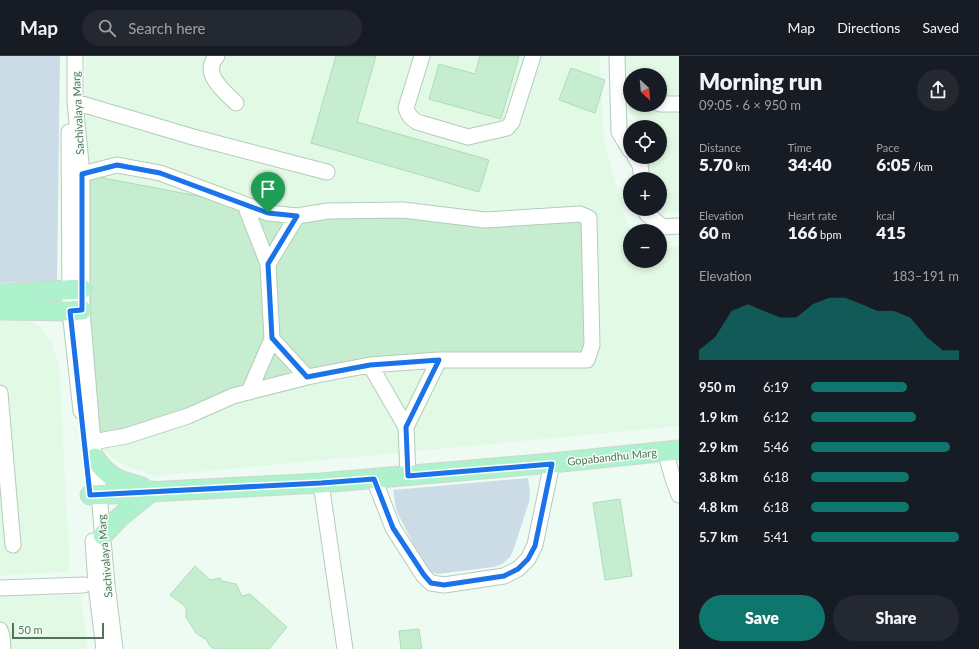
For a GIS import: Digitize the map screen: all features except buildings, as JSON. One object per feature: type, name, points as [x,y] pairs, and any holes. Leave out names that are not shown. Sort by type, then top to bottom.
[{"type":"main road","points":[[0,294],[76,289]]},
{"type":"main road","points":[[0,310],[76,311]]},
{"type":"main road","points":[[94,450],[106,471],[114,478],[152,491]]},
{"type":"main road","name":"Gopabandhu Marg","points":[[95,494],[374,479],[552,464],[672,450]]},
{"type":"main road","points":[[103,535],[121,516],[152,491]]},
{"type":"street","name":"Sachivalaya Marg","points":[[69,56],[76,311],[95,494],[103,535],[107,585],[115,649]]},
{"type":"street","name":"Sachivalaya Marg","points":[[75,56],[75,102],[82,174],[76,289]]},
{"type":"street","points":[[216,56],[211,64],[214,80],[236,103]]},
{"type":"street","points":[[422,56],[406,108],[408,113],[411,118],[417,122],[468,137],[507,128],[512,122],[533,56]]},
{"type":"street","points":[[616,56],[623,99]]},
{"type":"street","points":[[75,102],[193,137],[327,172]]},
{"type":"street","points":[[667,104],[679,104]]},
{"type":"street","points":[[623,110],[619,132],[623,139]]},
{"type":"street","points":[[82,174],[117,165],[160,173],[268,213],[297,216],[328,211],[404,210],[485,220],[580,214],[589,218],[592,345],[587,360],[439,360],[370,365],[307,377],[233,396],[188,416],[126,436],[94,450]]},
{"type":"street","points":[[245,205],[268,264],[272,338],[249,392]]},
{"type":"street","points":[[268,264],[297,216]]},
{"type":"street","points":[[649,216],[663,228],[679,226]]},
{"type":"street","name":"Sachivalaya Marg","points":[[76,311],[94,450],[96,584],[104,649]]},
{"type":"street","points":[[272,338],[307,377]]},
{"type":"street","points":[[406,427],[439,360]]},
{"type":"street","points":[[370,365],[406,427],[408,476]]},
{"type":"street","points":[[0,393],[13,545]]},
{"type":"street","points":[[672,450],[673,479],[679,495]]},
{"type":"street","points":[[374,479],[387,515],[397,535],[431,583],[444,585],[504,576],[518,569],[528,559],[535,546],[552,464]]},
{"type":"street","points":[[321,483],[345,649]]},
{"type":"street","points":[[0,588],[84,585]]},
{"type":"street","points":[[0,630],[3,649]]},
{"type":"shaded area","points":[[0,56],[60,56],[57,281],[0,283]]},
{"type":"shaded area","points":[[86,56],[600,56],[604,142],[623,208],[623,216],[625,216],[627,224],[623,224],[623,268],[667,268],[667,248],[679,246],[679,426],[155,476],[121,464],[105,451],[91,314],[85,84]]},
{"type":"shaded area","points":[[626,56],[679,56],[679,212],[667,213],[667,172],[649,172],[647,164],[667,164],[667,120],[635,120],[630,112],[667,112],[667,68],[626,68]]},
{"type":"shaded area","points":[[26,320],[39,326],[52,344],[59,365],[70,571],[0,576],[0,321]]},
{"type":"shaded area","points":[[528,478],[530,492],[529,502],[514,548],[510,557],[502,564],[494,567],[437,574],[430,571],[424,565],[398,514],[393,490]]},
{"type":"shaded area","points":[[81,595],[87,649],[0,649],[0,596]]},
{"type":"route","points":[[117,165],[160,173],[268,213],[297,216],[268,264],[272,338],[307,377],[370,365],[439,360],[406,427],[408,476],[552,464],[535,546],[528,559],[518,569],[504,576],[444,585],[431,583],[424,575],[393,528],[374,479],[90,495],[70,311],[82,310],[82,174],[117,165]]}]
